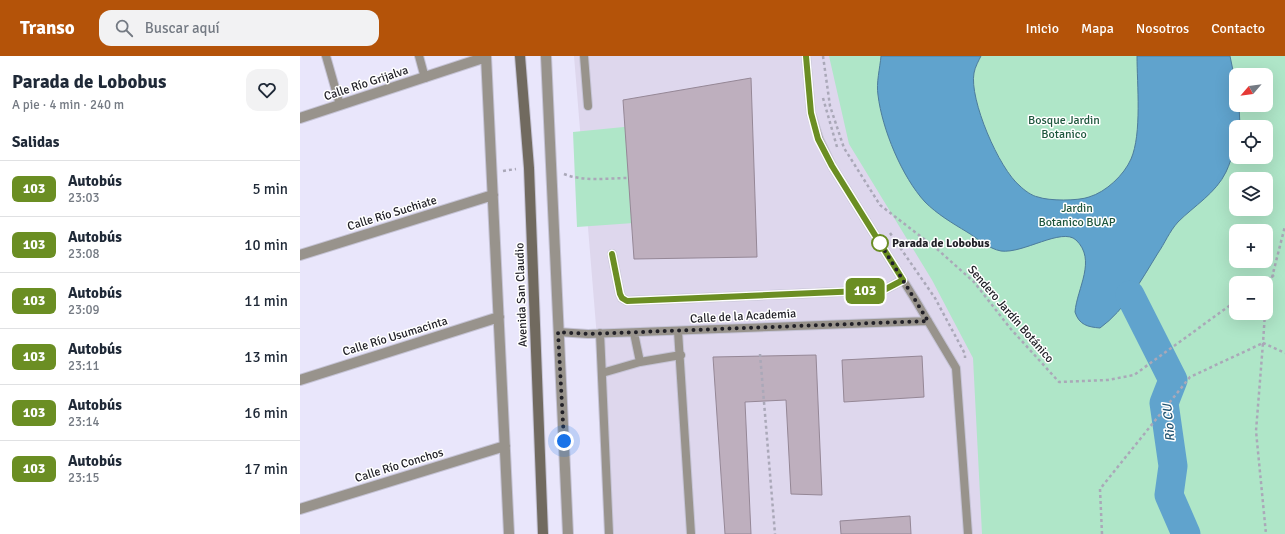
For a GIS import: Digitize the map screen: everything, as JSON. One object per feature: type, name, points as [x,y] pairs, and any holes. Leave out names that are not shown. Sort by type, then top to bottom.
[{"type":"street","name":"Avenida San Claudio","points":[[520,56],[529,168],[543,534]]},
{"type":"street","points":[[546,56],[568,534]]},
{"type":"street","name":"Calle Río Grijalva","points":[[300,118],[486,57]]},
{"type":"street","name":"Avenida San Claudio","points":[[486,57],[509,534]]},
{"type":"street","name":"Calle Río Suchiate","points":[[300,255],[493,195]]},
{"type":"street","name":"Calle Río Usumacinta","points":[[300,380],[498,317]]},
{"type":"street","name":"Calle Río Conchos","points":[[300,509],[505,446]]},
{"type":"lane","points":[[326,56],[340,105]]},
{"type":"lane","points":[[419,56],[425,78]]},
{"type":"lane","points":[[584,56],[588,106]]},
{"type":"lane","points":[[806,56],[811,113],[818,139],[832,166],[953,363],[957,378],[968,534]]},
{"type":"lane","points":[[612,254],[620,294],[622,298],[627,301],[884,290],[903,280]]},
{"type":"lane","name":"Calle de la Academia","points":[[558,332],[588,334],[928,321]]},
{"type":"lane","points":[[678,331],[681,355],[691,534]]},
{"type":"lane","points":[[634,332],[640,362]]},
{"type":"lane","points":[[600,333],[609,534]]},
{"type":"lane","points":[[602,372],[640,362],[681,355]]},
{"type":"path","name":"Sendero Jardín Botánico","points":[[823,56],[830,106],[844,148],[880,205],[937,249],[974,282],[1010,328],[1060,382],[1108,380],[1134,375],[1229,306]]},
{"type":"path","points":[[1273,278],[1285,226]]},
{"type":"path","points":[[1265,320],[1256,431],[1266,534]]},
{"type":"path","points":[[1102,534],[1100,489],[1190,377],[1263,343],[1285,353]]},
{"type":"path","points":[[760,354],[775,534]]},
{"type":"shaded area","points":[[574,56],[1285,56],[1285,534],[613,534]]},
{"type":"green space","name":"Jardin Botanico BUAP","points":[[829,56],[1285,56],[1285,534],[982,534],[973,358],[932,280],[849,144]]},
{"type":"green space","points":[[644,125],[648,222],[577,227],[573,132]]},
{"type":"water","points":[[881,56],[981,56],[974,73],[976,99],[987,133],[995,150],[1003,165],[1012,177],[1028,193],[1043,198],[1056,200],[1071,200],[1095,195],[1114,182],[1128,165],[1137,136],[1137,56],[1230,56],[1232,68],[1229,68],[1229,112],[1239,112],[1240,120],[1229,120],[1229,163],[1222,180],[1211,193],[1178,222],[1125,303],[1109,321],[1100,328],[1082,323],[1075,312],[1085,265],[1085,256],[1082,248],[1076,240],[1070,237],[1061,237],[1020,249],[1010,251],[997,250],[950,222],[925,202],[909,180],[894,152],[880,108],[878,81]]},
{"type":"building","points":[[751,78],[757,257],[634,259],[623,100]]},
{"type":"building","points":[[816,355],[822,495],[791,494],[786,400],[745,402],[751,534],[725,534],[713,357]]},
{"type":"building","points":[[922,356],[924,397],[844,402],[842,360]]},
{"type":"building","points":[[910,516],[911,534],[841,534],[840,521]]},
{"type":"waterway","name":"Rio CU","points":[[1130,295],[1173,380],[1164,403],[1173,466],[1169,495],[1186,534]]},
{"type":"bus line","name":"103","points":[[612,254],[620,294],[622,298],[627,301],[758,297],[884,290],[903,280],[832,166],[818,139],[811,113],[806,56]]},
{"type":"place","name":"Parada de Lobobus","points":[[880,243]]},
{"type":"route","points":[[564,441],[558,332],[588,334],[928,321],[880,243]]},
{"type":"park label","name":"Bosque Jardin Botanico","points":[[1064,127]]}]
